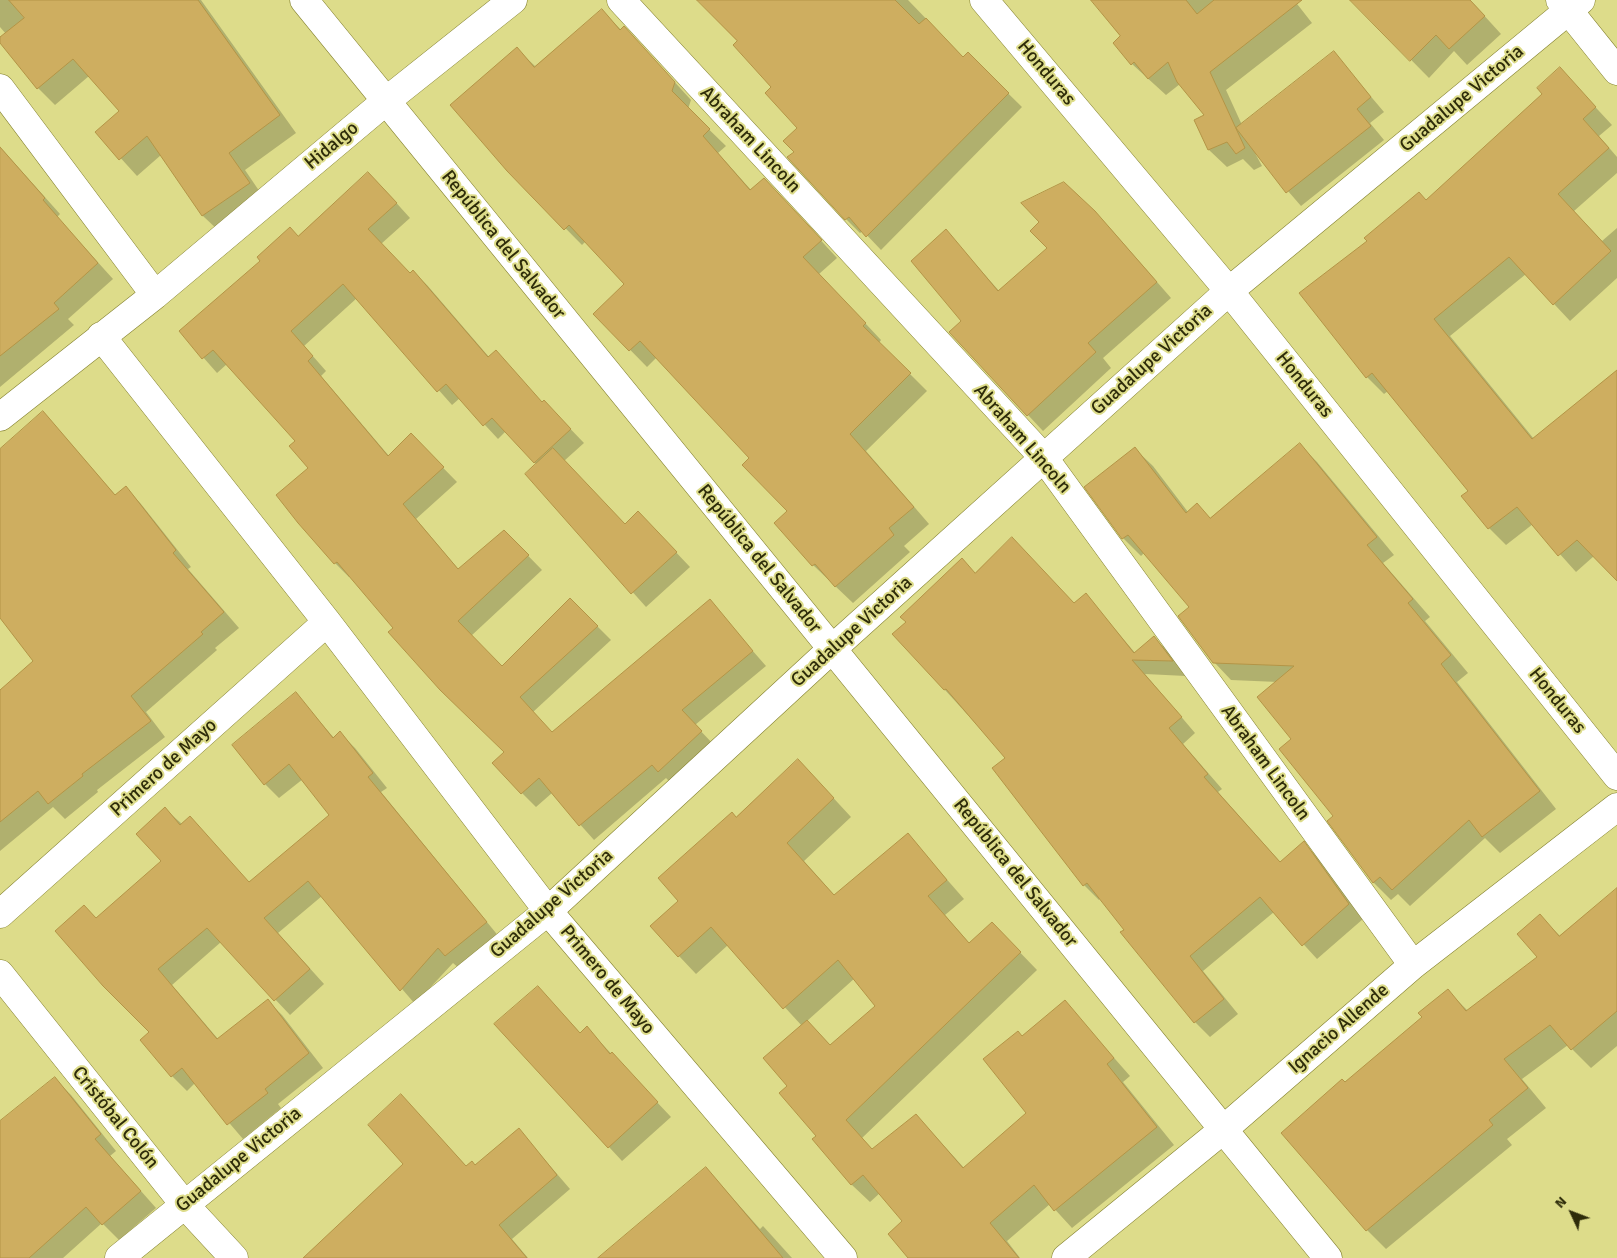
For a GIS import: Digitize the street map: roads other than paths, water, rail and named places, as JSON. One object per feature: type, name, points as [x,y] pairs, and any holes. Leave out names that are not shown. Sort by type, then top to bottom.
[{"type":"street","name":"República del Salvador","points":[[304,0],[1328,1258]]},
{"type":"street","name":"Hidalgo","points":[[0,418],[155,294],[386,101],[513,0]]},
{"type":"street","name":"Abraham Lincoln","points":[[621,0],[1044,458],[1413,965]]},
{"type":"street","name":"Honduras","points":[[984,0],[1229,291],[1617,776]]},
{"type":"street","name":"Guadalupe Victoria","points":[[118,1258],[548,911],[832,649],[1229,291],[1570,4]]},
{"type":"street","points":[[1570,4],[1617,71]]},
{"type":"street","points":[[0,88],[155,294]]},
{"type":"street","name":"Primero de Mayo","points":[[101,336],[327,622],[548,911],[843,1258]]},
{"type":"street","name":"Primero de Mayo","points":[[0,914],[327,622]]},
{"type":"street","name":"Ignacio Allende","points":[[1066,1258],[1224,1130],[1413,965],[1617,807]]},
{"type":"street","name":"Cristóbal Colón","points":[[0,974],[184,1204],[234,1258]]}]
